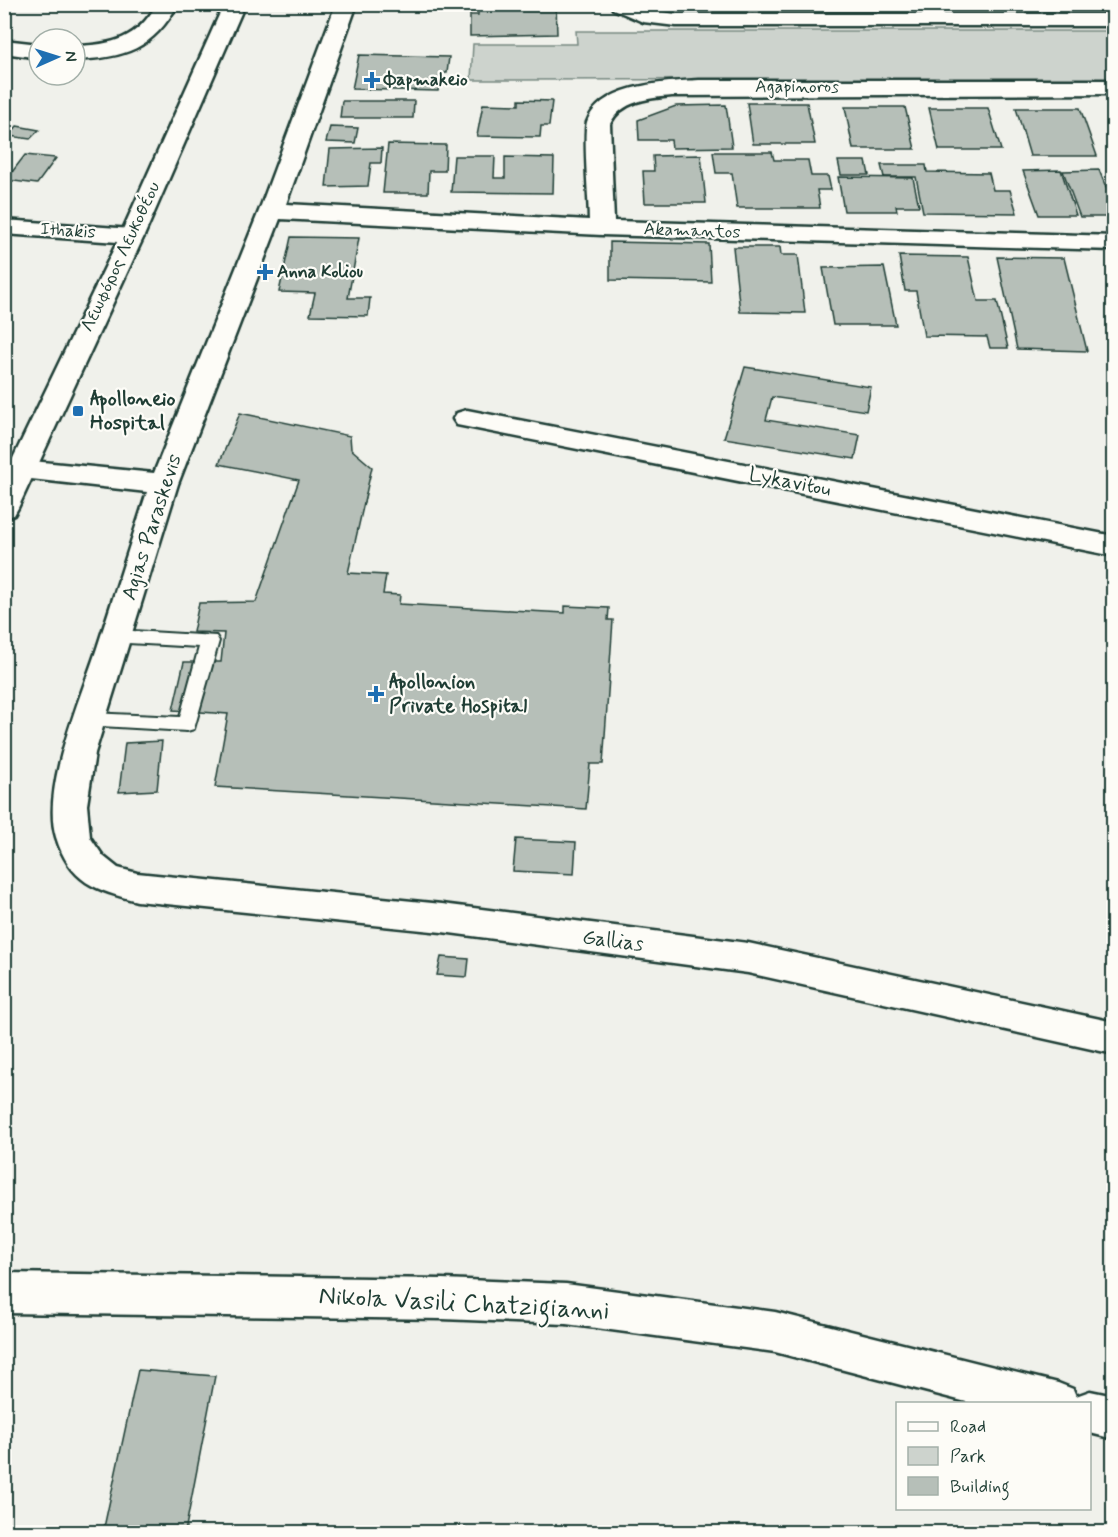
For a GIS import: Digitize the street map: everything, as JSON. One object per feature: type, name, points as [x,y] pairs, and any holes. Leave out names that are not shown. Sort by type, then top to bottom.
[{"type":"street","points":[[87,53],[98,53],[137,42],[152,30],[168,4]]},
{"type":"street","name":"Λεωφόρος Λευκοθέου","points":[[4,508],[132,236],[235,4]]},
{"type":"street","name":"Agias Paraskevis","points":[[107,879],[87,861],[73,837],[69,817],[70,794],[90,720],[164,484],[271,211],[346,4]]},
{"type":"street","points":[[621,4],[651,17],[676,20],[1113,21]]},
{"type":"street","points":[[4,46],[27,49]]},
{"type":"street","name":"Agapinoros","points":[[602,228],[598,124],[603,111],[637,94],[656,90],[699,87],[1113,87]]},
{"type":"street","name":"Akamantos","points":[[271,211],[602,228],[1113,243]]},
{"type":"street","name":"Ithakis","points":[[4,226],[132,236]]},
{"type":"street","name":"Lykavitou","points":[[467,419],[1113,546]]},
{"type":"street","points":[[22,469],[164,484]]},
{"type":"street","name":"Gallias","points":[[107,879],[171,892],[442,918],[748,958],[1113,1038]]},
{"type":"street","name":"Nikola Vasili Chatzigianni","points":[[4,1293],[442,1299],[566,1304],[775,1332],[1050,1402]]},
{"type":"street","points":[[1091,1412],[1113,1418]]},
{"type":"lane","points":[[90,720],[187,724],[210,641],[116,637]]},
{"type":"green space","points":[[576,31],[1113,31],[1113,79],[471,80],[473,44],[577,44]]},
{"type":"building","points":[[478,4],[556,4],[557,34],[470,36],[470,15],[478,15]]},
{"type":"building","points":[[359,55],[449,57],[447,73],[441,73],[438,91],[352,89]]},
{"type":"building","points":[[519,100],[552,101],[549,126],[541,126],[540,137],[477,136],[483,104],[519,105]]},
{"type":"building","points":[[342,101],[414,101],[413,118],[340,118]]},
{"type":"building","points":[[747,103],[807,103],[815,144],[753,144]]},
{"type":"building","points":[[726,105],[732,147],[672,148],[671,140],[639,140],[638,120],[676,106]]},
{"type":"building","points":[[845,107],[905,107],[915,149],[853,149]]},
{"type":"building","points":[[929,108],[988,108],[1001,150],[939,150]]},
{"type":"building","points":[[1016,108],[1080,108],[1097,156],[1030,156]]},
{"type":"building","points":[[17,126],[39,130],[30,139],[9,136]]},
{"type":"building","points":[[330,127],[358,128],[355,143],[326,142]]},
{"type":"building","points":[[388,144],[446,145],[445,171],[429,171],[428,193],[383,193]]},
{"type":"building","points":[[382,148],[381,163],[371,163],[368,186],[326,187],[330,149]]},
{"type":"building","points":[[713,152],[772,152],[774,160],[808,160],[811,176],[828,176],[831,190],[817,190],[820,208],[737,208],[732,173],[716,173]]},
{"type":"building","points":[[25,155],[56,158],[37,184],[6,180]]},
{"type":"building","points":[[701,155],[706,203],[645,203],[643,171],[654,171],[653,156]]},
{"type":"building","points":[[454,156],[495,156],[494,178],[505,178],[505,157],[554,158],[553,193],[451,192]]},
{"type":"building","points":[[838,161],[866,161],[869,175],[841,175]]},
{"type":"building","points":[[881,165],[926,165],[927,172],[989,173],[993,190],[1010,190],[1017,213],[923,212],[916,177],[884,177]]},
{"type":"building","points":[[1061,170],[1076,215],[1039,215],[1023,171]]},
{"type":"building","points":[[1099,170],[1114,207],[1114,217],[1080,217],[1063,171]]},
{"type":"building","points":[[838,177],[913,178],[919,206],[896,206],[897,211],[844,211]]},
{"type":"building","points":[[291,237],[359,238],[348,298],[370,298],[368,316],[310,315],[315,293],[279,292]]},
{"type":"building","points":[[610,242],[709,244],[711,282],[610,280]]},
{"type":"building","points":[[733,247],[780,247],[781,255],[798,255],[805,313],[740,312]]},
{"type":"building","points":[[899,256],[968,257],[978,301],[997,301],[1008,348],[990,348],[987,337],[924,336],[916,291],[905,291]]},
{"type":"building","points":[[997,257],[1064,258],[1087,351],[1017,349]]},
{"type":"building","points":[[884,267],[896,325],[833,325],[823,268]]},
{"type":"building","points":[[745,367],[871,387],[866,411],[772,397],[766,420],[860,435],[855,459],[724,438]]},
{"type":"building","points":[[240,413],[350,436],[351,449],[372,467],[348,573],[386,575],[383,594],[400,595],[399,604],[565,613],[565,606],[609,608],[608,620],[613,620],[603,764],[590,764],[586,809],[215,787],[228,714],[173,710],[184,662],[221,662],[224,633],[193,632],[199,603],[256,602],[299,480],[219,464]]},
{"type":"building","points":[[162,741],[157,790],[119,792],[125,743]]},
{"type":"building","points":[[516,839],[576,842],[574,874],[513,871]]},
{"type":"building","points":[[441,957],[469,959],[467,977],[437,975]]},
{"type":"building","points":[[138,1370],[215,1376],[185,1532],[103,1532]]},
{"type":"place","name":"Φapmakeio","points":[[372,80]]},
{"type":"place","name":"Anna Koliou","points":[[265,272]]},
{"type":"place","name":"Apolloneio Hospital","points":[[78,411]]},
{"type":"place","name":"Apollonion Private Hospital","points":[[376,694]]}]
